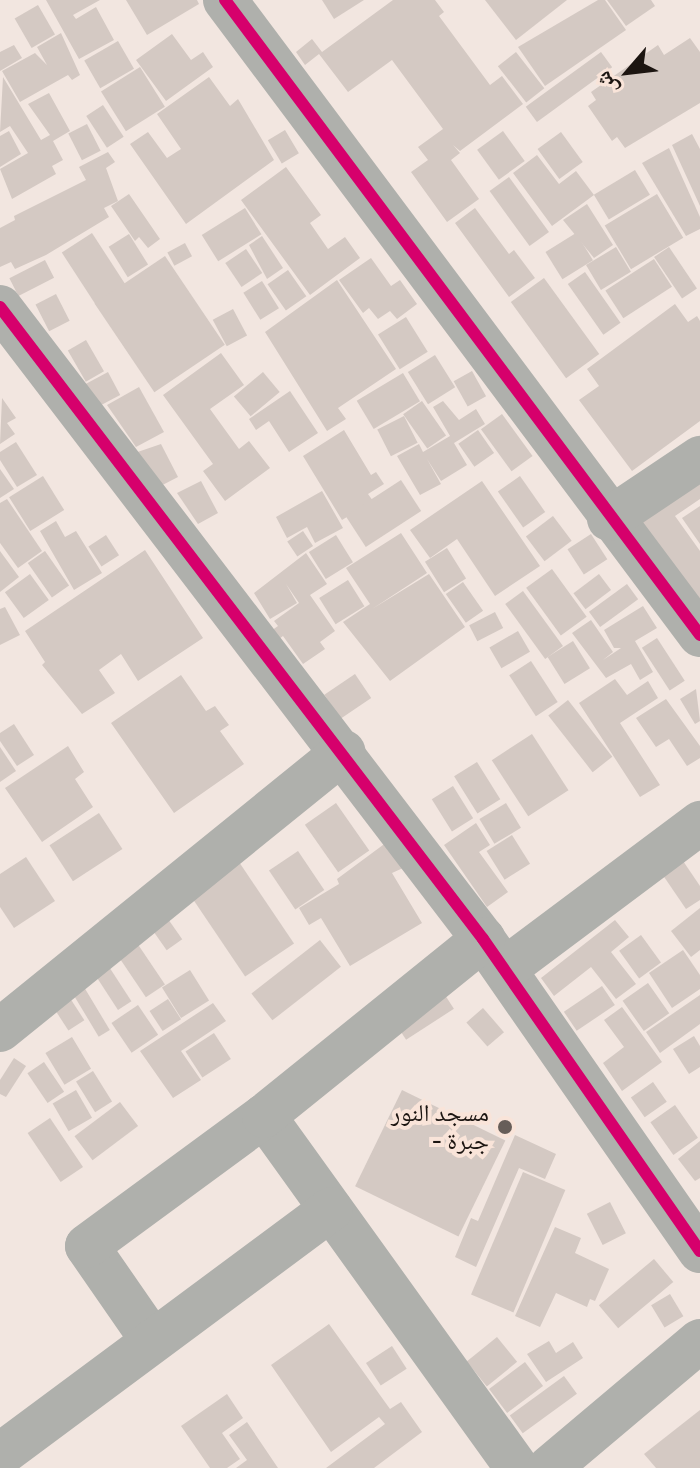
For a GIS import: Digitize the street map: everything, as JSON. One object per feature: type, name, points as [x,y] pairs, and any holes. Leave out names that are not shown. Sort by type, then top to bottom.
[{"type":"street","points":[[225,0],[609,519],[700,635]]},
{"type":"street","points":[[0,307],[343,752],[494,954],[700,1251]]},
{"type":"street","points":[[609,519],[700,458]]},
{"type":"street","points":[[8,1008],[343,752]]},
{"type":"street","points":[[152,1340],[87,1246],[264,1116],[494,954],[700,823]]},
{"type":"street","points":[[264,1116],[517,1468]]},
{"type":"street","points":[[0,1455],[331,1209]]},
{"type":"street","points":[[549,1468],[700,1341]]},
{"type":"building","points":[[46,0],[100,0],[73,15],[76,19],[96,7],[114,40],[79,59]]},
{"type":"building","points":[[126,0],[197,0],[199,4],[147,35]]},
{"type":"building","points":[[322,0],[364,0],[334,19]]},
{"type":"building","points":[[393,0],[435,0],[444,12],[439,16],[490,85],[502,76],[523,104],[460,151],[453,145],[460,153],[451,160],[479,199],[447,222],[411,172],[428,160],[418,147],[443,129],[392,60],[348,92],[319,54],[305,65],[296,52],[312,39],[322,52]]},
{"type":"building","points":[[485,0],[567,0],[516,40]]},
{"type":"building","points":[[598,0],[605,0],[626,30],[545,86],[518,47]]},
{"type":"building","points":[[607,0],[651,0],[655,6],[626,26]]},
{"type":"building","points":[[38,5],[55,34],[32,48],[15,19]]},
{"type":"building","points":[[61,33],[80,75],[72,80],[68,75],[20,102],[2,71],[35,53],[47,65],[37,47]]},
{"type":"building","points":[[172,34],[191,60],[203,52],[213,67],[166,101],[136,60]]},
{"type":"building","points":[[690,38],[700,52],[700,103],[625,148],[617,137],[612,141],[588,106],[596,100],[591,92],[658,45],[664,55]]},
{"type":"building","points":[[118,41],[134,69],[100,88],[84,61]]},
{"type":"building","points":[[14,45],[22,58],[0,71],[0,52]]},
{"type":"building","points":[[516,52],[544,88],[526,102],[498,66]]},
{"type":"building","points":[[601,52],[612,67],[537,122],[526,107]]},
{"type":"building","points":[[140,67],[165,107],[126,131],[101,91]]},
{"type":"building","points":[[3,77],[41,140],[50,135],[28,104],[49,93],[70,131],[53,141],[63,160],[52,166],[56,174],[12,199],[0,169],[28,153],[10,126],[0,132]]},
{"type":"building","points":[[209,77],[230,106],[238,99],[274,160],[186,224],[130,144],[148,132],[167,158],[181,149],[157,114]]},
{"type":"building","points":[[103,105],[124,137],[107,148],[86,116]]},
{"type":"building","points":[[87,124],[101,151],[82,160],[68,134]]},
{"type":"building","points":[[285,130],[299,153],[282,163],[268,140]]},
{"type":"building","points":[[9,131],[21,154],[0,167],[0,136]]},
{"type":"building","points":[[503,131],[525,161],[499,180],[477,150]]},
{"type":"building","points":[[561,132],[583,162],[559,179],[538,149]]},
{"type":"building","points":[[692,134],[700,149],[700,206],[672,145]]},
{"type":"building","points":[[669,148],[700,217],[700,229],[686,236],[642,163]]},
{"type":"building","points":[[108,152],[115,162],[106,168],[118,201],[104,208],[109,217],[46,255],[15,269],[11,262],[0,267],[0,228],[15,220],[14,216],[86,180],[79,167]]},
{"type":"building","points":[[537,155],[559,184],[576,171],[594,195],[552,226],[513,173]]},
{"type":"building","points":[[286,167],[321,215],[310,223],[328,249],[345,237],[360,258],[310,295],[241,200]]},
{"type":"building","points":[[635,170],[650,195],[609,220],[594,195]]},
{"type":"building","points":[[509,177],[549,232],[530,246],[490,191]]},
{"type":"building","points":[[129,194],[160,239],[148,248],[139,237],[135,241],[111,206]]},
{"type":"building","points":[[657,194],[683,238],[631,269],[605,225]]},
{"type":"building","points":[[587,204],[613,245],[594,258],[563,220]]},
{"type":"building","points":[[245,208],[261,234],[218,261],[202,235]]},
{"type":"building","points":[[475,208],[509,254],[514,250],[535,278],[509,297],[455,223]]},
{"type":"building","points":[[92,233],[126,285],[96,305],[62,253]]},
{"type":"building","points":[[576,233],[593,260],[562,279],[545,252]]},
{"type":"building","points":[[129,234],[148,265],[128,277],[109,247]]},
{"type":"building","points":[[262,236],[283,268],[267,279],[249,245]]},
{"type":"building","points":[[185,243],[192,256],[174,266],[167,252]]},
{"type":"building","points":[[616,247],[631,272],[601,290],[586,265]]},
{"type":"building","points":[[669,247],[697,288],[682,299],[654,257]]},
{"type":"building","points":[[246,249],[262,273],[241,287],[225,263]]},
{"type":"building","points":[[165,256],[225,345],[154,392],[95,304]]},
{"type":"building","points":[[371,258],[391,286],[400,280],[417,304],[397,319],[390,311],[378,319],[369,308],[363,313],[339,280]]},
{"type":"building","points":[[654,259],[672,287],[623,318],[605,291]]},
{"type":"building","points":[[45,260],[54,278],[18,296],[9,278]]},
{"type":"building","points":[[288,270],[306,296],[286,311],[268,284]]},
{"type":"building","points":[[585,272],[621,323],[603,335],[568,284]]},
{"type":"building","points":[[544,278],[599,354],[566,378],[511,302]]},
{"type":"building","points":[[337,280],[396,369],[338,408],[346,419],[327,431],[265,332]]},
{"type":"building","points":[[262,281],[279,308],[260,320],[243,293]]},
{"type":"building","points":[[56,294],[70,321],[49,331],[36,304]]},
{"type":"building","points":[[675,304],[688,322],[697,316],[700,321],[700,421],[632,471],[579,400],[599,386],[587,369]]},
{"type":"building","points":[[233,309],[247,335],[227,346],[213,320]]},
{"type":"building","points":[[406,317],[428,352],[400,369],[378,334]]},
{"type":"building","points":[[86,340],[104,371],[86,382],[68,350]]},
{"type":"building","points":[[221,353],[244,385],[210,409],[239,449],[249,441],[270,468],[225,501],[203,471],[213,464],[163,395]]},
{"type":"building","points":[[435,355],[455,387],[428,404],[408,372]]},
{"type":"building","points":[[472,371],[486,396],[468,407],[454,381]]},
{"type":"building","points":[[108,372],[120,395],[95,408],[83,385]]},
{"type":"building","points":[[263,372],[280,392],[251,416],[234,396]]},
{"type":"building","points":[[403,373],[420,401],[374,429],[357,401]]},
{"type":"building","points":[[139,387],[164,432],[136,447],[107,405]]},
{"type":"building","points":[[290,391],[318,433],[289,452],[269,421],[256,430],[249,419]]},
{"type":"building","points":[[2,398],[16,418],[7,423],[15,434],[0,444]]},
{"type":"building","points":[[422,401],[446,435],[427,449],[403,414]]},
{"type":"building","points":[[443,401],[459,420],[476,409],[485,424],[454,443],[467,465],[441,481],[427,459],[441,484],[420,495],[397,456],[419,444],[423,452],[450,436],[433,407]]},
{"type":"building","points":[[502,414],[533,456],[512,471],[481,429]]},
{"type":"building","points":[[404,416],[418,443],[391,456],[377,430]]},
{"type":"building","points":[[344,430],[371,475],[376,472],[384,484],[368,494],[373,501],[342,520],[303,456]]},
{"type":"building","points":[[478,430],[494,453],[474,467],[458,444]]},
{"type":"building","points":[[16,442],[37,475],[17,487],[0,460],[0,452]]},
{"type":"building","points":[[161,444],[178,477],[147,493],[123,457]]},
{"type":"building","points":[[700,462],[700,499],[675,516],[700,551],[700,614],[633,509]]},
{"type":"building","points":[[0,469],[14,489],[0,498]]},
{"type":"building","points":[[43,476],[64,510],[30,531],[9,497]]},
{"type":"building","points":[[520,476],[545,512],[523,528],[498,491]]},
{"type":"building","points":[[401,480],[421,511],[366,547],[346,516]]},
{"type":"building","points":[[201,481],[218,513],[198,524],[177,493]]},
{"type":"building","points":[[482,481],[540,566],[495,596],[457,539],[430,558],[410,530]]},
{"type":"building","points":[[322,491],[343,528],[315,543],[307,527],[287,538],[276,517]]},
{"type":"building","points":[[7,499],[42,551],[18,568],[0,543],[0,503]]},
{"type":"building","points":[[700,506],[700,544],[682,518]]},
{"type":"building","points":[[553,516],[572,541],[545,561],[526,536]]},
{"type":"building","points":[[56,521],[65,537],[76,531],[102,573],[74,590],[40,531]]},
{"type":"building","points":[[303,531],[313,546],[297,557],[287,542]]},
{"type":"building","points":[[401,533],[427,573],[372,609],[429,574],[465,627],[390,681],[343,622],[370,604],[346,568]]},
{"type":"building","points":[[591,534],[607,559],[584,574],[568,549]]},
{"type":"building","points":[[106,535],[119,555],[101,567],[88,546]]},
{"type":"building","points":[[336,535],[353,562],[326,579],[309,552]]},
{"type":"building","points":[[447,548],[466,579],[444,592],[425,562]]},
{"type":"building","points":[[145,550],[203,638],[138,681],[121,654],[99,670],[115,693],[82,714],[42,665],[45,662],[25,631]]},
{"type":"building","points":[[0,551],[19,577],[0,592]]},
{"type":"building","points":[[45,551],[69,585],[52,597],[28,563]]},
{"type":"building","points":[[306,553],[327,584],[310,595],[335,631],[320,642],[325,649],[303,664],[283,636],[275,642],[268,633],[278,626],[274,621],[299,603],[286,584],[297,603],[270,619],[254,593]]},
{"type":"building","points":[[552,569],[587,617],[561,636],[526,588]]},
{"type":"building","points":[[30,574],[49,600],[24,618],[5,592]]},
{"type":"building","points":[[599,574],[611,590],[585,609],[573,593]]},
{"type":"building","points":[[348,580],[364,606],[336,624],[319,598]]},
{"type":"building","points":[[463,582],[483,611],[466,623],[446,594]]},
{"type":"building","points":[[627,584],[638,599],[600,627],[589,612]]},
{"type":"building","points":[[523,591],[563,646],[545,659],[505,604]]},
{"type":"building","points":[[643,606],[657,628],[635,641],[653,672],[640,680],[631,664],[606,678],[572,633],[591,620],[613,652],[603,660],[621,648],[614,648],[604,630]]},
{"type":"building","points":[[5,607],[20,635],[0,645],[0,609]]},
{"type":"building","points":[[495,612],[503,628],[477,641],[469,625]]},
{"type":"building","points":[[518,631],[530,652],[501,668],[489,648]]},
{"type":"building","points":[[657,638],[685,681],[670,691],[642,648]]},
{"type":"building","points":[[573,641],[590,668],[565,684],[548,657]]},
{"type":"building","points":[[531,661],[558,702],[536,716],[509,675]]},
{"type":"building","points":[[355,674],[371,698],[341,719],[324,695]]},
{"type":"building","points":[[181,675],[206,711],[215,706],[229,725],[220,731],[244,764],[174,813],[111,723]]},
{"type":"building","points":[[615,679],[627,695],[648,681],[658,698],[620,723],[660,785],[640,797],[579,703]]},
{"type":"building","points":[[696,689],[700,721],[695,724],[680,699]]},
{"type":"building","points":[[666,699],[700,746],[700,758],[687,766],[669,739],[656,747],[636,718]]},
{"type":"building","points":[[568,700],[612,757],[593,772],[548,715]]},
{"type":"building","points":[[14,724],[34,755],[17,766],[0,741],[0,733]]},
{"type":"building","points":[[532,734],[568,790],[528,816],[492,760]]},
{"type":"building","points":[[68,746],[84,772],[75,779],[93,807],[42,842],[5,788]]},
{"type":"building","points":[[0,747],[16,771],[0,782]]},
{"type":"building","points":[[477,762],[500,799],[477,814],[454,776]]},
{"type":"building","points":[[453,786],[473,818],[452,831],[432,799]]},
{"type":"building","points":[[336,803],[369,851],[338,872],[305,825]]},
{"type":"building","points":[[506,803],[521,828],[494,844],[479,819]]},
{"type":"building","points":[[99,813],[122,849],[73,881],[50,845]]},
{"type":"building","points":[[476,823],[490,845],[479,852],[508,892],[487,907],[444,845]]},
{"type":"building","points":[[512,835],[530,864],[505,880],[487,851]]},
{"type":"building","points":[[387,842],[403,868],[392,873],[422,923],[350,966],[321,918],[309,925],[299,908],[339,884],[337,879]]},
{"type":"building","points":[[298,851],[324,890],[295,910],[269,871]]},
{"type":"building","points":[[679,855],[700,886],[700,900],[686,909],[658,868]]},
{"type":"building","points":[[26,857],[55,901],[14,928],[0,907],[0,874]]},
{"type":"building","points":[[237,859],[294,944],[245,977],[188,892]]},
{"type":"building","points":[[700,908],[700,950],[691,957],[671,931]]},
{"type":"building","points":[[161,909],[182,939],[167,950],[145,920]]},
{"type":"building","points":[[615,920],[629,937],[611,952],[636,984],[616,999],[591,967],[554,996],[541,978]]},
{"type":"building","points":[[641,935],[661,963],[639,978],[619,951]]},
{"type":"building","points":[[320,940],[341,967],[272,1020],[251,994]]},
{"type":"building","points":[[137,943],[165,984],[146,997],[118,956]]},
{"type":"building","points":[[683,950],[700,975],[700,989],[672,1008],[649,973]]},
{"type":"building","points":[[102,956],[131,1001],[118,1010],[89,965]]},
{"type":"building","points":[[190,970],[209,1001],[181,1018],[162,987]]},
{"type":"building","points":[[81,982],[110,1030],[99,1037],[70,989]]},
{"type":"building","points":[[648,983],[669,1013],[644,1031],[623,1001]]},
{"type":"building","points":[[602,986],[615,1005],[577,1031],[564,1012]]},
{"type":"building","points":[[443,992],[454,1009],[406,1040],[395,1023]]},
{"type":"building","points":[[68,995],[84,1020],[68,1031],[52,1005]]},
{"type":"building","points":[[700,995],[700,1024],[660,1053],[646,1032]]},
{"type":"building","points":[[168,999],[181,1019],[163,1031],[150,1011]]},
{"type":"building","points":[[213,1003],[226,1021],[181,1051],[201,1080],[173,1098],[140,1051]]},
{"type":"building","points":[[138,1005],[158,1035],[132,1053],[111,1023]]},
{"type":"building","points":[[622,1007],[662,1062],[622,1091],[603,1063],[624,1047],[604,1020]]},
{"type":"building","points":[[483,1008],[504,1032],[487,1047],[466,1022]]},
{"type":"building","points":[[214,1033],[231,1059],[202,1078],[185,1052]]},
{"type":"building","points":[[694,1036],[700,1046],[700,1067],[689,1074],[673,1049]]},
{"type":"building","points":[[72,1037],[91,1069],[64,1085],[45,1053]]},
{"type":"building","points":[[14,1058],[26,1066],[6,1097],[0,1094],[0,1080]]},
{"type":"building","points":[[44,1062],[64,1092],[48,1103],[27,1073]]},
{"type":"building","points":[[93,1071],[112,1102],[95,1112],[76,1082]]},
{"type":"building","points":[[653,1082],[667,1102],[645,1117],[631,1097]]},
{"type":"building","points":[[76,1090],[92,1118],[69,1131],[53,1104]]},
{"type":"building","points":[[402,1090],[505,1140],[458,1237],[355,1186]]},
{"type":"building","points":[[120,1102],[138,1126],[93,1160],[74,1136]]},
{"type":"building","points":[[675,1105],[698,1138],[673,1155],[650,1122]]},
{"type":"building","points":[[50,1118],[83,1167],[61,1182],[28,1133]]},
{"type":"building","points":[[515,1135],[556,1154],[545,1179],[519,1168],[476,1267],[455,1257],[471,1218],[478,1221]]},
{"type":"building","points":[[700,1141],[700,1178],[695,1181],[678,1159]]},
{"type":"building","points":[[523,1172],[565,1190],[513,1312],[471,1294]]},
{"type":"building","points":[[610,1202],[626,1233],[603,1245],[587,1214]]},
{"type":"building","points":[[555,1227],[581,1238],[575,1253],[609,1269],[595,1301],[590,1299],[587,1307],[556,1293],[540,1327],[515,1316]]},
{"type":"building","points":[[654,1259],[673,1282],[618,1328],[599,1305]]},
{"type":"building","points":[[670,1294],[683,1316],[665,1328],[651,1305]]},
{"type":"building","points":[[329,1324],[390,1409],[401,1402],[422,1432],[374,1468],[326,1468],[385,1424],[379,1417],[331,1452],[271,1365]]},
{"type":"building","points":[[497,1337],[517,1362],[487,1386],[467,1362]]},
{"type":"building","points":[[549,1341],[556,1353],[573,1342],[583,1358],[546,1382],[527,1354]]},
{"type":"building","points":[[392,1346],[407,1369],[381,1386],[366,1363]]},
{"type":"building","points":[[525,1362],[543,1386],[507,1413],[489,1389]]},
{"type":"building","points":[[564,1376],[577,1394],[523,1433],[510,1415]]},
{"type":"building","points":[[227,1394],[243,1418],[222,1433],[240,1459],[227,1468],[210,1468],[181,1426]]},
{"type":"building","points":[[700,1410],[700,1468],[656,1468],[644,1454]]},
{"type":"building","points":[[247,1422],[278,1468],[236,1468],[247,1460],[229,1435]]},
{"type":"cycle path","points":[[225,0],[700,635]]},
{"type":"cycle path","points":[[0,307],[483,939],[700,1251]]},
{"type":"place","name":"مسجد النور - جبرة","points":[[505,1127]]}]
